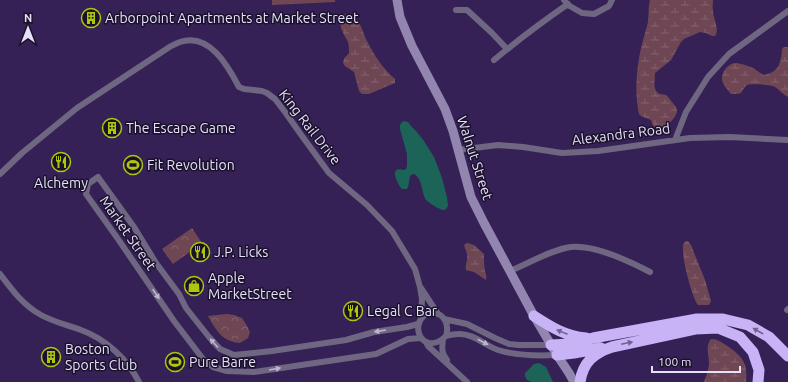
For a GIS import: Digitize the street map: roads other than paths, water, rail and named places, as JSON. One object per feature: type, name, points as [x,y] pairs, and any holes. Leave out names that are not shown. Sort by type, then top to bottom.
[{"type":"highway","points":[[534,316],[565,334],[593,338]]},
{"type":"highway","points":[[554,350],[593,338],[698,319],[723,319],[748,325],[769,338],[788,356]]},
{"type":"highway","points":[[554,350],[574,353],[612,347],[694,329],[718,328],[740,337],[753,352],[759,370],[758,382]]},
{"type":"highway","points":[[580,382],[580,376],[584,367],[590,360],[597,353],[612,347]]},
{"type":"main road","name":"Walnut Street","points":[[397,0],[400,17],[412,46],[444,109],[453,131],[471,197],[534,316],[574,382]]},
{"type":"street","points":[[494,60],[566,2],[582,13],[594,14],[609,6],[612,0]]},
{"type":"street","points":[[456,10],[467,10],[507,49]]},
{"type":"street","points":[[675,140],[686,112],[708,77],[729,54],[788,11]]},
{"type":"street","name":"King Rail Drive","points":[[0,174],[22,153],[77,108],[171,46],[180,42],[188,41],[204,43],[216,53],[230,70],[239,87],[262,91],[275,99],[286,112],[329,173],[367,205],[392,231],[415,269],[422,300],[420,321]]},
{"type":"street","name":"Alexandra Road","points":[[458,150],[498,145],[562,153],[598,151],[690,138],[730,137],[788,140]]},
{"type":"street","name":"Market Street","points":[[421,338],[408,339],[376,354],[254,372],[227,371],[213,367],[203,359],[174,321],[118,238],[86,194],[88,184],[98,177],[134,227],[156,263],[179,294],[186,308],[220,349],[234,355],[346,340],[374,332],[407,327],[420,321],[424,316],[430,313],[438,314]]},
{"type":"street","points":[[510,271],[560,250],[571,247],[598,251],[633,263],[650,272]]},
{"type":"street","points":[[0,274],[16,295],[33,310],[47,318],[86,332],[102,340],[122,357],[139,382]]},
{"type":"street","name":"King Rail Drive","points":[[420,287],[438,314]]},
{"type":"street","points":[[426,342],[438,342],[447,332],[447,325],[444,319],[438,314]]},
{"type":"street","points":[[444,319],[467,324],[509,344],[554,350]]},
{"type":"street","points":[[420,321],[418,331],[421,338],[467,382]]},
{"type":"street","points":[[444,337],[459,334],[471,336],[497,349],[519,355],[535,356],[554,350]]},
{"type":"street","points":[[444,337],[442,354],[451,367]]},
{"type":"place","name":"Arborpoint Apartments at Market Street","points":[[91,18]]},
{"type":"place","name":"The Escape Game","points":[[112,128]]},
{"type":"place","name":"Alchemy","points":[[61,162]]},
{"type":"place","name":"Fit Revolution","points":[[133,165]]},
{"type":"place","name":"J.P. Licks","points":[[200,252]]},
{"type":"place","name":"Apple MarketStreet","points":[[194,286]]},
{"type":"place","name":"Legal C Bar","points":[[353,311]]},
{"type":"place","name":"Boston Sports Club","points":[[51,357]]},
{"type":"place","name":"Pure Barre","points":[[175,362]]}]
